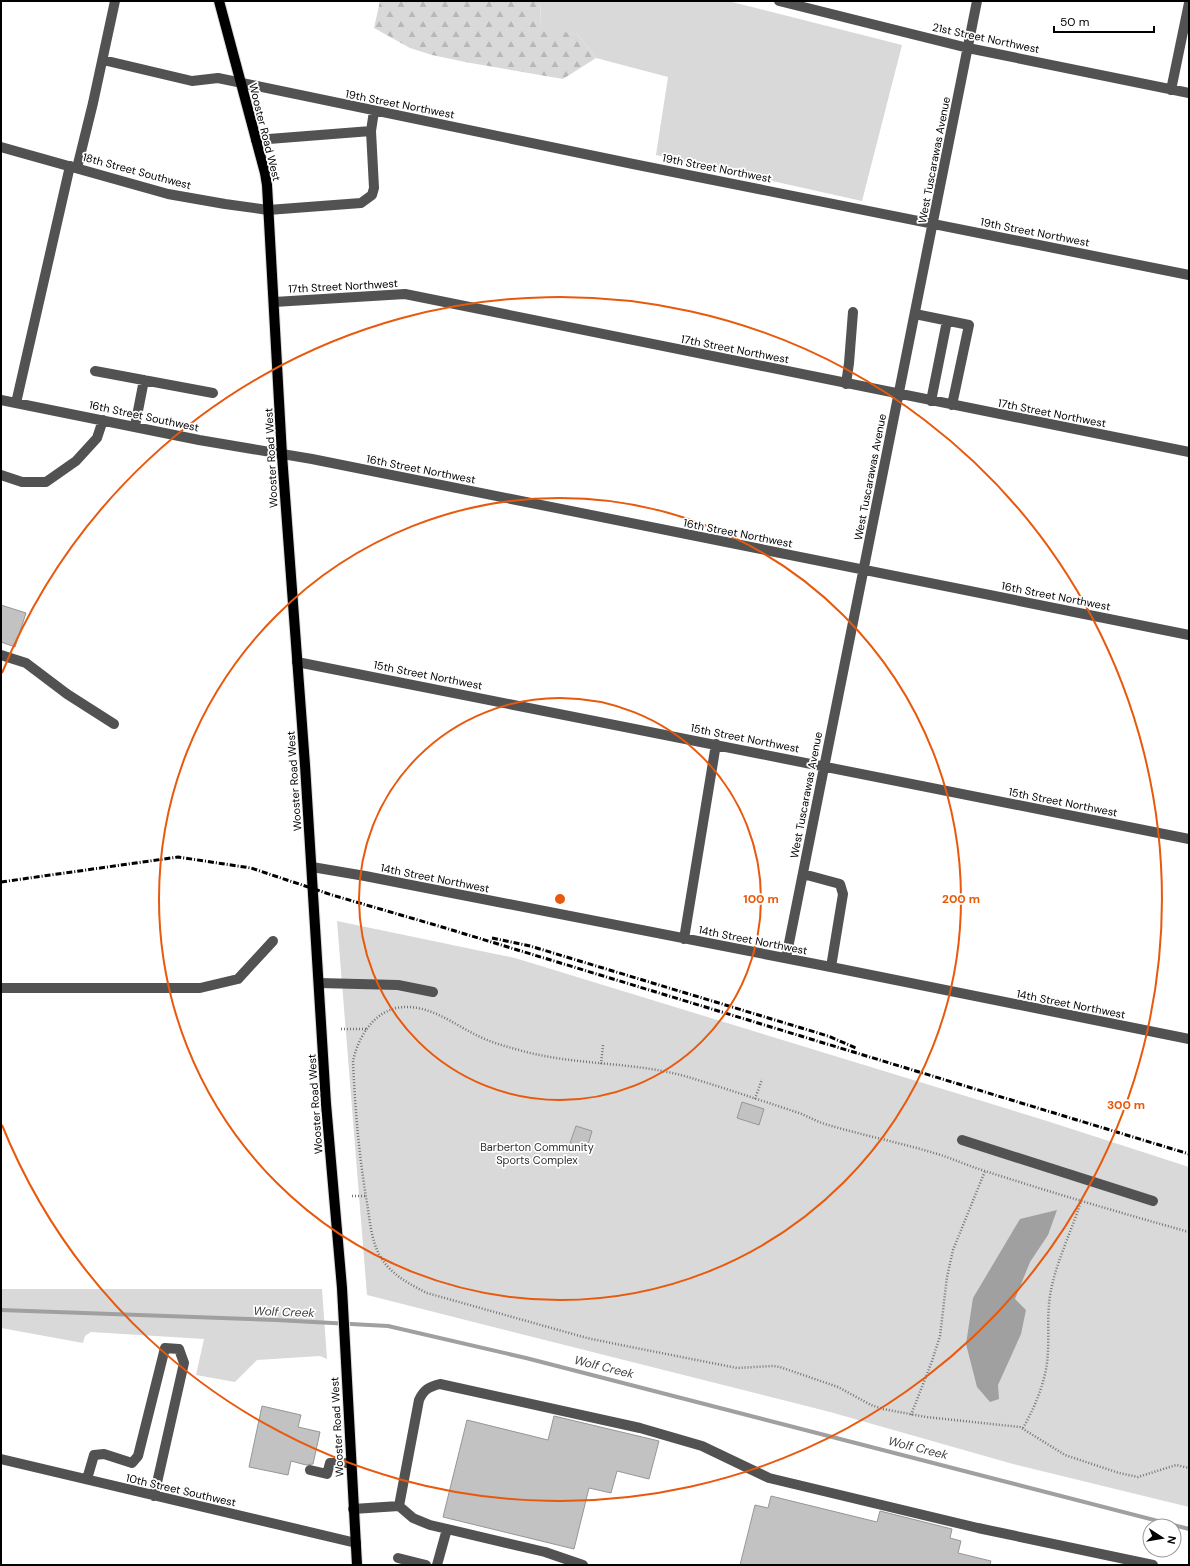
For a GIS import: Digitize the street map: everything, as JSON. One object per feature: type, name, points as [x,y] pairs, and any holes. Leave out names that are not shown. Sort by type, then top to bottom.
[{"type":"main road","name":"Wooster Road West","points":[[219,1],[265,173],[274,302],[282,455],[312,867],[326,1104],[342,1288],[350,1463],[357,1565]]},
{"type":"street","points":[[16,403],[73,167],[103,60],[115,1]]},
{"type":"street","name":"21st Street Northwest","points":[[779,1],[968,48],[1189,93]]},
{"type":"street","name":"West Tuscarawas Avenue","points":[[786,958],[977,1]]},
{"type":"street","points":[[1171,90],[1189,3]]},
{"type":"street","name":"19th Street Northwest","points":[[103,60],[192,81],[218,78],[374,111],[1189,275]]},
{"type":"street","points":[[256,140],[371,131],[374,111]]},
{"type":"street","name":"18th Street Southwest","points":[[1,146],[168,194],[268,210],[361,203],[367,200],[372,196],[374,188],[371,131]]},
{"type":"street","name":"17th Street Northwest","points":[[274,302],[405,294],[1189,452]]},
{"type":"street","points":[[846,384],[853,312]]},
{"type":"street","points":[[915,314],[969,325],[952,405]]},
{"type":"street","points":[[931,401],[947,321]]},
{"type":"street","points":[[95,371],[213,393]]},
{"type":"street","points":[[135,426],[144,380]]},
{"type":"street","name":"16th Street Southwest","points":[[1,400],[282,455]]},
{"type":"street","points":[[1,476],[22,482],[46,482],[76,461],[97,438],[103,420]]},
{"type":"street","name":"16th Street Northwest","points":[[282,455],[312,459],[1189,635]]},
{"type":"street","points":[[1,655],[26,663],[67,694],[114,724]]},
{"type":"street","name":"15th Street Northwest","points":[[297,662],[1189,839]]},
{"type":"street","points":[[684,939],[716,744]]},
{"type":"street","name":"14th Street Northwest","points":[[312,867],[786,958],[1189,1039]]},
{"type":"street","points":[[803,874],[840,884],[843,894],[831,967]]},
{"type":"street","points":[[1,988],[200,988],[238,979],[273,941]]},
{"type":"street","points":[[319,982],[398,985],[433,992]]},
{"type":"street","points":[[962,1140],[1153,1201]]},
{"type":"street","points":[[88,1480],[94,1455],[104,1454],[132,1463],[138,1456],[165,1348],[179,1349],[184,1363],[154,1496]]},
{"type":"street","points":[[399,1506],[419,1400],[423,1391],[430,1386],[440,1384],[654,1432],[702,1446],[769,1478],[978,1528],[1153,1565]]},
{"type":"street","name":"10th Street Southwest","points":[[1,1459],[356,1543]]},
{"type":"street","points":[[310,1470],[327,1474],[330,1462],[350,1463]]},
{"type":"street","points":[[353,1509],[399,1506],[413,1518],[430,1525],[545,1552],[583,1565]]},
{"type":"street","points":[[437,1565],[447,1529]]},
{"type":"street","points":[[398,1558],[426,1565]]},
{"type":"path","points":[[1189,1232],[1081,1201],[985,1171],[936,1153],[828,1125],[799,1113],[672,1073],[579,1062],[520,1051],[495,1043],[475,1034],[454,1021],[417,1008],[397,1008],[382,1014],[372,1022],[366,1029],[356,1047],[353,1061],[356,1126],[373,1241],[380,1257],[391,1270],[402,1279],[427,1293],[587,1338],[737,1368],[780,1367],[838,1387],[871,1405],[911,1415],[1009,1424],[1023,1428],[1065,1455],[1119,1473],[1138,1477],[1171,1466],[1183,1466],[1189,1468]]},
{"type":"path","points":[[341,1029],[366,1029]]},
{"type":"path","points":[[600,1064],[603,1046]]},
{"type":"path","points":[[755,1099],[762,1079]]},
{"type":"path","points":[[911,1415],[940,1336],[947,1277],[953,1250],[985,1171]]},
{"type":"path","points":[[352,1196],[366,1196]]},
{"type":"path","points":[[1023,1428],[1030,1416],[1043,1382],[1047,1363],[1048,1308],[1051,1289],[1081,1201]]},
{"type":"green space","points":[[380,1],[541,1],[540,26],[578,35],[596,58],[563,79],[432,55],[410,48],[374,28]]},
{"type":"green space","points":[[541,1],[728,1],[902,45],[862,201],[656,155],[668,77],[596,58],[578,35],[540,27]]},
{"type":"green space","name":"Barberton Community Sports Complex","points":[[337,921],[515,958],[1047,1121],[1189,1167],[1189,1507],[1013,1464],[830,1412],[367,1295]]},
{"type":"green space","points":[[1,1289],[322,1289],[327,1359],[320,1356],[257,1360],[235,1382],[196,1375],[204,1339],[91,1332],[85,1336],[83,1343],[1,1328]]},
{"type":"shaded area","points":[[1057,1210],[1048,1235],[1030,1262],[1015,1299],[1026,1310],[1021,1334],[998,1385],[999,1399],[990,1402],[977,1387],[966,1344],[973,1298],[1020,1219]]},
{"type":"building","points":[[1,605],[26,613],[15,647],[1,642]]},
{"type":"building","points":[[742,1102],[764,1109],[759,1125],[737,1118]]},
{"type":"building","points":[[576,1126],[592,1131],[587,1148],[570,1143]]},
{"type":"building","points":[[262,1406],[301,1415],[298,1427],[320,1432],[313,1464],[306,1465],[291,1461],[288,1475],[249,1467]]},
{"type":"building","points":[[554,1416],[659,1441],[649,1479],[617,1471],[611,1493],[589,1488],[574,1549],[443,1517],[467,1420],[548,1440]]},
{"type":"building","points":[[771,1496],[877,1522],[880,1511],[952,1529],[950,1538],[961,1541],[958,1553],[991,1561],[990,1565],[740,1565],[755,1505],[768,1508]]},
{"type":"waterway","name":"Wolf Creek","points":[[1,1310],[276,1320],[388,1326],[526,1358],[1189,1529]]},
{"type":"railway","points":[[1,882],[178,857],[251,868],[332,895],[1189,1154]]},
{"type":"railway","points":[[492,938],[530,946],[828,1036],[856,1048]]}]
